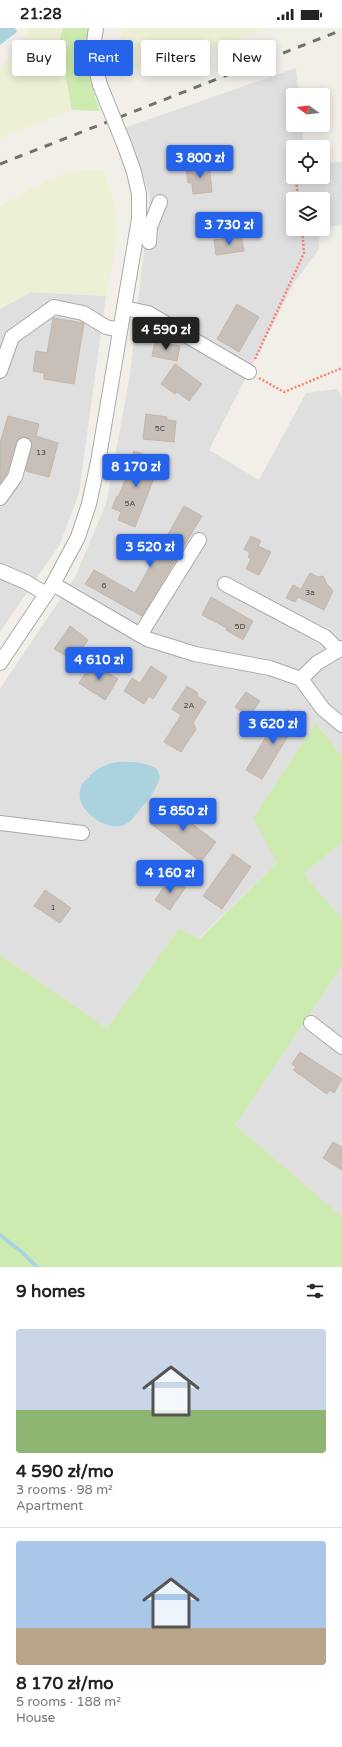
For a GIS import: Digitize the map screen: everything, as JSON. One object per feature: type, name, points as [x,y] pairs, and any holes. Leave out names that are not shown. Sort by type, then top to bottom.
[{"type":"street","points":[[96,28],[93,41],[94,63],[100,85],[134,172],[139,194],[143,229],[149,242]]},
{"type":"street","points":[[0,663],[50,589],[78,537],[89,504],[98,462],[124,308],[143,229],[160,202]]},
{"type":"street","points":[[0,371],[12,337],[54,307],[83,313],[106,327],[120,330]]},
{"type":"street","points":[[124,308],[148,313],[249,372]]},
{"type":"street","points":[[0,498],[15,478],[24,445]]},
{"type":"street","points":[[140,635],[199,540]]},
{"type":"street","points":[[0,570],[26,582],[50,589],[148,639],[195,654],[270,668],[301,679],[323,709],[342,725]]},
{"type":"street","points":[[225,584],[325,638],[340,649],[318,663],[301,679]]},
{"type":"street","points":[[0,823],[82,833]]},
{"type":"street","points":[[311,1023],[342,1046]]},
{"type":"path","points":[[303,236],[304,252],[249,372],[284,392],[342,368]]},
{"type":"shaded area","points":[[296,68],[298,88],[286,88],[286,132],[303,132],[303,140],[286,140],[286,184],[330,184],[330,163],[342,162],[342,225],[330,227],[330,192],[286,192],[286,236],[320,236],[319,249],[294,283],[209,450],[259,480],[306,393],[337,389],[342,396],[342,756],[316,723],[277,863],[198,939],[179,928],[107,1028],[0,955],[0,689],[75,577],[106,504],[130,375],[150,196],[124,128]]},
{"type":"shaded area","points":[[31,292],[106,296],[79,493],[60,544],[0,632],[0,309]]},
{"type":"shaded area","points":[[342,842],[342,919],[304,874]]},
{"type":"shaded area","points":[[342,966],[342,1218],[235,1125]]},
{"type":"green space","points":[[28,28],[63,28],[60,40],[23,40],[28,32]]},
{"type":"green space","points":[[63,28],[89,28],[87,40],[74,40],[74,76],[89,76],[100,111],[72,110],[66,76],[66,40],[60,40]]},
{"type":"green space","points":[[122,28],[267,28],[237,40],[218,40],[218,47],[214,49],[210,48],[210,40],[141,40],[141,68],[133,71],[133,40],[120,40]]},
{"type":"green space","points":[[12,56],[12,76],[66,76],[72,110],[0,138],[0,66]]},
{"type":"green space","points":[[103,169],[116,208],[117,239],[106,296],[31,292],[0,309],[0,207],[30,189],[68,172]]},
{"type":"green space","points":[[316,723],[342,756],[342,842],[304,874],[342,919],[342,966],[235,1125],[342,1217],[342,1267],[0,1267],[0,955],[107,1028],[179,928],[199,939],[277,863],[253,818]]},
{"type":"water","points":[[0,28],[15,28],[17,32],[0,45]]},
{"type":"water","points":[[118,762],[143,763],[157,769],[160,777],[152,794],[130,821],[119,826],[110,826],[93,818],[87,811],[82,803],[80,795],[81,787],[85,780],[95,771],[105,765]]},
{"type":"building","points":[[209,164],[212,192],[193,194],[192,183],[188,183],[186,167]]},
{"type":"building","points":[[241,236],[244,251],[216,255],[214,240]]},
{"type":"building","points":[[237,304],[259,317],[239,352],[217,339]]},
{"type":"building","points":[[53,318],[84,323],[74,384],[44,379],[44,373],[33,371],[36,351],[47,353]]},
{"type":"building","points":[[155,342],[180,346],[177,361],[152,356]]},
{"type":"building","points":[[175,364],[202,384],[189,401],[177,392],[175,394],[161,384]]},
{"type":"building","points":[[146,414],[167,417],[167,420],[176,421],[174,442],[143,439]]},
{"type":"building","points":[[8,416],[39,424],[36,436],[58,443],[49,477],[26,471],[32,443],[30,439],[22,437],[16,442],[7,473],[0,483],[0,443]]},
{"type":"building","points":[[134,451],[161,460],[135,527],[118,520],[121,512],[112,508],[129,471],[127,470]]},
{"type":"building","points":[[184,506],[202,516],[142,616],[85,584],[94,570],[135,593]]},
{"type":"building","points":[[251,536],[261,541],[258,546],[271,552],[259,575],[246,569],[251,559],[248,557],[250,553],[244,549]]},
{"type":"building","points":[[310,573],[318,577],[323,576],[333,591],[324,610],[298,597],[295,602],[286,598],[293,585],[301,589]]},
{"type":"building","points":[[211,597],[253,621],[243,640],[226,630],[227,628],[202,615]]},
{"type":"building","points":[[70,626],[88,640],[74,660],[54,649]]},
{"type":"building","points":[[92,663],[118,679],[105,700],[79,683]]},
{"type":"building","points":[[151,666],[167,677],[153,699],[149,696],[144,704],[124,691],[132,678],[140,683]]},
{"type":"building","points":[[187,686],[198,693],[197,696],[206,702],[193,723],[196,729],[181,752],[164,742],[181,715],[172,709]]},
{"type":"building","points":[[246,692],[260,701],[249,717],[235,707]]},
{"type":"building","points":[[288,710],[304,721],[294,733],[291,731],[262,779],[246,770],[267,735],[272,739]]},
{"type":"building","points":[[165,803],[216,842],[201,862],[150,823]]},
{"type":"building","points":[[233,854],[251,867],[222,909],[203,896]]},
{"type":"building","points":[[170,878],[185,888],[170,910],[155,900]]},
{"type":"building","points":[[45,890],[71,908],[60,923],[34,906]]},
{"type":"building","points":[[300,1052],[342,1079],[334,1093],[330,1090],[327,1094],[293,1070],[296,1067],[292,1064]]},
{"type":"building","points":[[333,1142],[342,1147],[342,1170],[323,1158]]},
{"type":"waterway","points":[[0,1235],[23,1253],[37,1267]]},
{"type":"railway","points":[[0,164],[342,30]]}]
